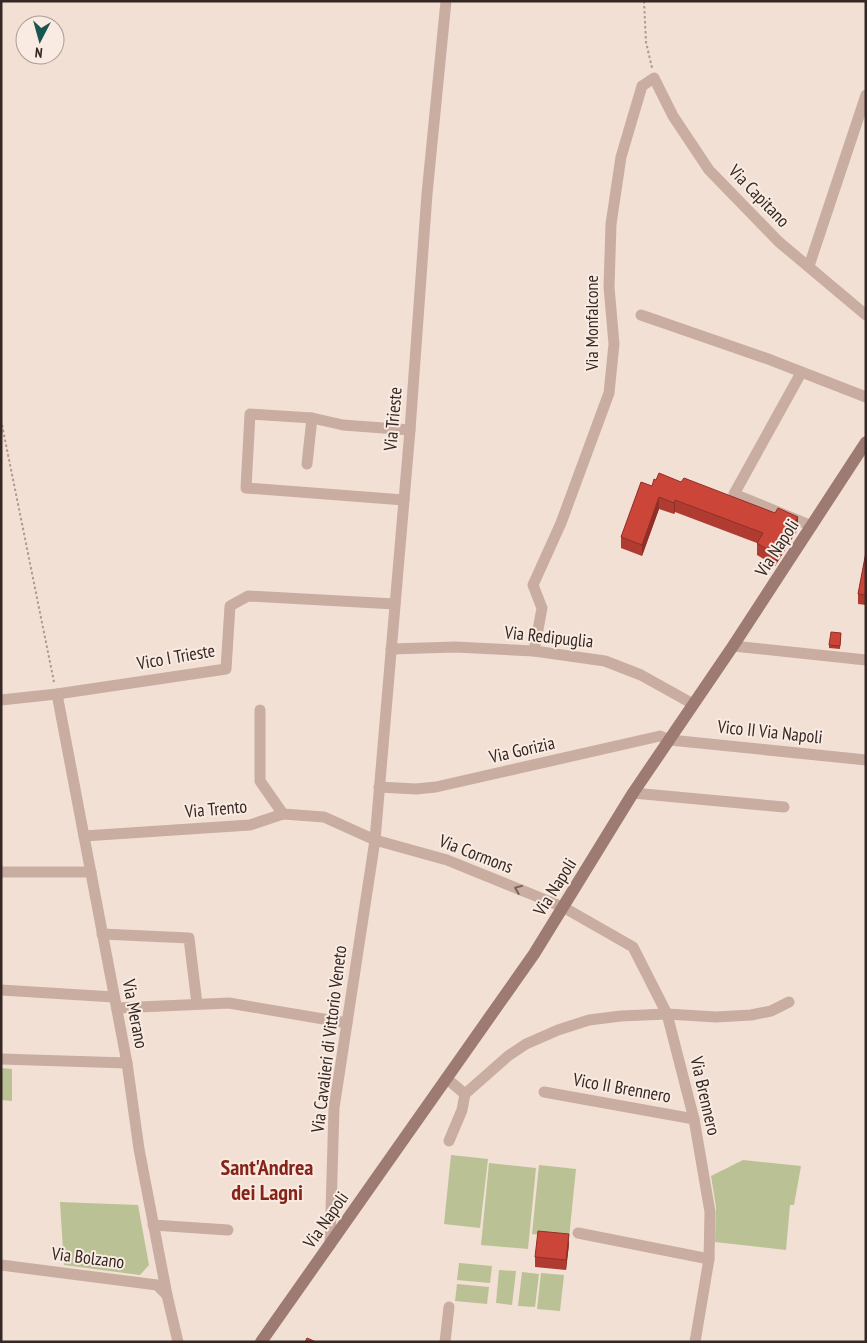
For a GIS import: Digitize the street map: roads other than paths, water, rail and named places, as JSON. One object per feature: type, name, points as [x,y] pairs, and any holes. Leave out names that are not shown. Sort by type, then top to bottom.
[{"type":"street","name":"Via Trieste","points":[[375,840],[428,194],[446,1]]},
{"type":"street","name":"Via Capitano","points":[[654,78],[673,116],[709,170],[779,242],[866,314]]},
{"type":"street","name":"Via Monfalcone","points":[[534,651],[542,608],[533,585],[561,523],[609,393],[614,344],[609,287],[611,224],[621,157],[642,86],[654,78]]},
{"type":"street","points":[[809,266],[866,95]]},
{"type":"street","points":[[641,315],[866,397]]},
{"type":"street","points":[[802,373],[734,494],[812,526]]},
{"type":"street","points":[[404,500],[246,488],[250,414],[312,418],[343,425],[410,430]]},
{"type":"street","points":[[307,464],[312,418]]},
{"type":"street","name":"Via Napoli","points":[[261,1342],[534,954],[633,793],[733,646],[866,442]]},
{"type":"street","name":"Vico I Trieste","points":[[57,694],[226,669],[230,606],[248,596],[395,604]]},
{"type":"street","points":[[733,646],[866,660]]},
{"type":"street","name":"Via Redipuglia","points":[[391,649],[454,647],[534,651],[605,661],[640,675],[693,704]]},
{"type":"street","points":[[1,700],[57,694]]},
{"type":"street","name":"Via Merano","points":[[57,694],[127,1063],[139,1149],[153,1225],[166,1294],[178,1342]]},
{"type":"street","points":[[260,710],[260,781],[283,814]]},
{"type":"street","name":"Via Gorizia","points":[[379,787],[416,789],[436,787],[660,736],[670,740]]},
{"type":"street","name":"Vico II Via Napoli","points":[[670,740],[866,760]]},
{"type":"street","points":[[633,793],[784,807]]},
{"type":"street","name":"Via Trento","points":[[84,836],[250,825],[283,814],[324,817],[375,840]]},
{"type":"street","name":"Via Cormons","points":[[375,840],[447,860],[563,907]]},
{"type":"street","name":"Via Cavalieri di Vittorio Veneto","points":[[330,1245],[334,1108],[375,840]]},
{"type":"street","points":[[1,872],[90,872]]},
{"type":"street","name":"Via Brennero","points":[[563,907],[633,947],[668,1014],[694,1119],[710,1212],[709,1259],[695,1342]]},
{"type":"street","points":[[102,934],[189,938],[198,1004]]},
{"type":"street","points":[[1,990],[114,997]]},
{"type":"street","points":[[450,1141],[462,1110],[465,1094],[508,1056],[526,1044],[558,1030],[589,1020],[621,1016],[668,1014],[716,1017],[751,1015],[771,1011],[789,1002]]},
{"type":"street","points":[[117,1008],[229,1003],[347,1023]]},
{"type":"street","points":[[1,1059],[127,1063]]},
{"type":"street","points":[[446,1078],[465,1094]]},
{"type":"street","name":"Vico II Brennero","points":[[544,1092],[694,1119]]},
{"type":"street","points":[[153,1225],[228,1230]]},
{"type":"street","points":[[578,1233],[709,1259]]},
{"type":"street","name":"Via Bolzano","points":[[1,1264],[157,1285],[166,1294]]},
{"type":"street","points":[[445,1342],[450,1307]]},
{"type":"district","name":"Sant'Andrea dei Lagni","points":[[267,1180]]}]
